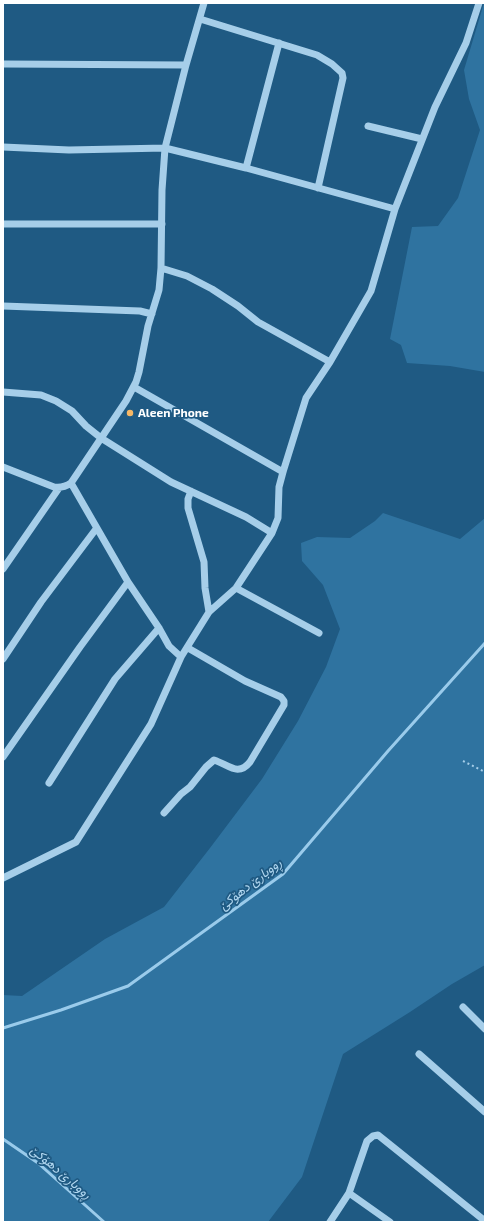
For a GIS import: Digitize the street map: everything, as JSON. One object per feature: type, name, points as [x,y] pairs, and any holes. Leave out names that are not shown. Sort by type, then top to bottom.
[{"type":"street","points":[[3,467],[59,488],[71,483],[134,387],[139,372],[148,326],[159,290],[165,148],[186,65],[204,3]]},
{"type":"street","points":[[3,878],[76,842],[151,724],[181,657],[209,612],[236,588],[272,533],[278,518],[279,487],[306,398],[330,362],[371,291],[396,209],[422,139],[435,107],[466,43],[479,3]]},
{"type":"street","points":[[200,18],[318,55],[342,73],[343,78],[318,188]]},
{"type":"street","points":[[246,168],[279,43]]},
{"type":"street","points":[[3,64],[186,65]]},
{"type":"street","points":[[368,126],[422,139]]},
{"type":"street","points":[[3,147],[69,150],[165,148],[246,168],[396,209]]},
{"type":"street","points":[[3,224],[162,224]]},
{"type":"street","points":[[161,268],[187,276],[212,289],[238,306],[258,322],[330,362]]},
{"type":"street","points":[[3,306],[140,311],[152,314]]},
{"type":"street","points":[[134,387],[283,472]]},
{"type":"street","points":[[3,392],[41,395],[56,401],[72,411],[101,438],[171,482],[246,518],[272,533]]},
{"type":"street","points":[[71,483],[96,529],[128,582],[159,628],[169,646],[181,657]]},
{"type":"street","points":[[3,569],[5,561],[59,488]]},
{"type":"street","points":[[191,491],[188,499],[188,508],[204,562],[205,588],[209,612]]},
{"type":"street","points":[[3,659],[41,602],[96,529]]},
{"type":"street","points":[[3,757],[80,647],[128,582]]},
{"type":"street","points":[[236,588],[319,633]]},
{"type":"street","points":[[49,783],[115,679],[159,628]]},
{"type":"street","points":[[164,813],[190,786],[206,766],[214,760],[238,770],[244,769],[250,762],[284,705],[284,701],[280,697],[245,681],[188,648]]},
{"type":"street","points":[[463,1007],[485,1029]]},
{"type":"street","points":[[419,1054],[485,1112]]},
{"type":"street","points":[[330,1222],[348,1193],[367,1141],[378,1134],[485,1221]]},
{"type":"street","points":[[348,1193],[390,1222]]},
{"type":"path","points":[[462,761],[485,772]]},
{"type":"shaded area","points":[[484,3],[485,372],[450,366],[407,363],[401,345],[390,339],[412,227],[438,226],[458,198],[480,130],[469,99],[464,70]]},
{"type":"shaded area","points":[[383,513],[460,539],[485,518],[485,965],[452,984],[343,1054],[302,1177],[268,1222],[3,1222],[3,995],[22,996],[105,939],[164,907],[262,779],[298,721],[326,667],[340,629],[323,585],[302,561],[301,543],[317,537],[350,538],[375,521]]},
{"type":"waterway","name":"ڕووبارێ دهۆكێ","points":[[3,1028],[61,1010],[128,986],[283,874],[388,751],[485,643]]},
{"type":"waterway","name":"ڕووبارێ دهۆكێ","points":[[3,1139],[38,1163],[104,1222]]},
{"type":"place","name":"Aleen Phone","points":[[130,413]]}]
